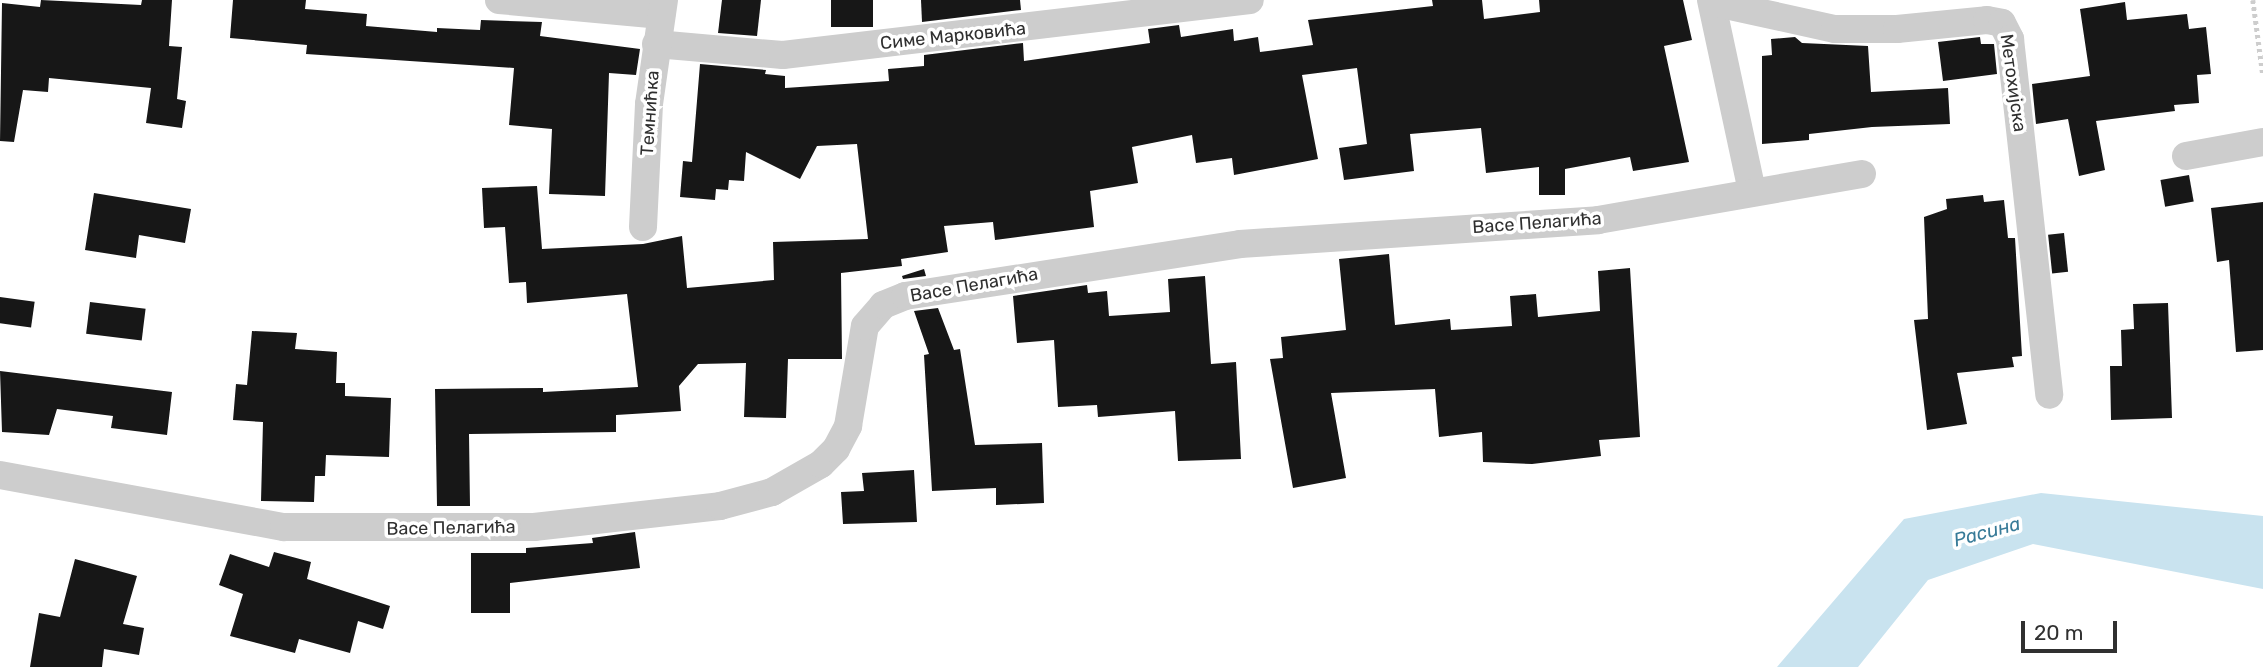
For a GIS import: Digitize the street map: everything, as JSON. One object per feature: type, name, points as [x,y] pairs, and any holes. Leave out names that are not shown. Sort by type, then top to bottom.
[{"type":"street","points":[[499,0],[662,7]]},
{"type":"street","name":"Симе Марковића","points":[[656,44],[783,55],[1250,0]]},
{"type":"street","name":"Метохијска","points":[[1752,191],[1712,1],[1835,29],[1897,29],[1987,20],[2002,23],[2010,39],[2049,395]]},
{"type":"street","name":"Темнићка","points":[[643,227],[656,44],[662,7]]},
{"type":"street","points":[[2186,156],[2263,142]]},
{"type":"street","name":"Васе Пелагића","points":[[0,475],[284,527],[534,527],[720,506],[772,492],[821,464],[836,449],[851,414],[865,326],[883,305],[905,296],[1240,244],[1598,220],[1752,191],[1862,174]]},
{"type":"path","points":[[2253,0],[2263,75]]},
{"type":"water","name":"Расина","points":[[2041,493],[2263,516],[2263,589],[2033,544],[1928,580],[1858,667],[1777,667],[1904,519]]},
{"type":"building","points":[[41,0],[141,5],[142,0],[172,0],[169,46],[182,47],[177,99],[186,101],[182,128],[146,123],[151,88],[49,78],[48,92],[23,90],[14,142],[0,141],[2,3],[40,7]]},
{"type":"building","points":[[233,0],[306,0],[305,9],[367,14],[366,26],[437,32],[437,28],[480,30],[481,20],[542,22],[540,36],[640,49],[636,75],[609,73],[605,196],[549,194],[552,129],[509,125],[514,68],[306,54],[307,45],[230,38]]},
{"type":"building","points":[[722,0],[761,0],[757,36],[718,33]]},
{"type":"building","points":[[831,0],[873,0],[873,27],[831,27]]},
{"type":"building","points":[[921,0],[1020,0],[1021,10],[922,22]]},
{"type":"building","points":[[1432,0],[1482,0],[1484,19],[1540,12],[1539,0],[1683,0],[1692,40],[1664,46],[1689,162],[1633,171],[1630,157],[1565,169],[1565,195],[1539,195],[1539,167],[1486,173],[1481,128],[1410,134],[1414,171],[1344,180],[1339,148],[1367,144],[1357,68],[1302,75],[1318,159],[1234,175],[1232,158],[1196,163],[1192,135],[1132,147],[1138,183],[1090,191],[1094,227],[995,240],[993,222],[944,226],[948,252],[901,259],[902,266],[841,273],[842,359],[788,359],[786,418],[744,417],[746,363],[698,364],[679,386],[681,411],[616,415],[616,432],[469,434],[470,506],[437,506],[435,389],[543,388],[543,392],[638,387],[627,294],[527,303],[526,282],[509,283],[505,227],[484,228],[482,188],[537,186],[542,249],[643,244],[682,236],[687,288],[774,280],[773,242],[868,239],[857,144],[817,146],[800,179],[746,152],[744,181],[729,180],[728,190],[716,189],[715,200],[680,197],[683,161],[692,162],[700,64],[766,70],[765,74],[785,76],[785,88],[889,81],[888,69],[924,66],[924,55],[1023,43],[1024,61],[1150,43],[1148,29],[1179,25],[1181,37],[1233,29],[1234,41],[1258,37],[1260,52],[1313,45],[1308,20],[1433,6]]},
{"type":"building","points":[[2125,2],[2127,20],[2187,14],[2189,29],[2206,27],[2211,74],[2197,75],[2199,103],[2174,105],[2175,111],[2096,121],[2105,170],[2079,176],[2068,119],[2036,124],[2032,84],[2090,76],[2080,9]]},
{"type":"building","points":[[1795,37],[1802,43],[1868,46],[1871,92],[1948,88],[1950,124],[1872,127],[1809,134],[1809,140],[1762,144],[1762,56],[1772,55],[1771,39]]},
{"type":"building","points":[[1980,37],[1981,44],[1994,44],[1997,74],[1943,81],[1938,42]]},
{"type":"building","points":[[2189,175],[2194,202],[2165,207],[2160,180]]},
{"type":"building","points":[[94,193],[191,209],[185,243],[139,235],[136,258],[85,250]]},
{"type":"building","points":[[1983,195],[1984,202],[2004,200],[2008,238],[2015,238],[2022,356],[2012,357],[2014,367],[1957,373],[1967,424],[1927,430],[1914,320],[1928,319],[1924,217],[1947,209],[1946,199]]},
{"type":"building","points":[[2263,202],[2263,350],[2236,352],[2229,260],[2217,262],[2211,208]]},
{"type":"building","points":[[2064,233],[2068,272],[2052,273],[2048,235]]},
{"type":"building","points":[[1389,254],[1395,325],[1450,319],[1451,330],[1512,326],[1510,296],[1536,294],[1538,317],[1600,311],[1598,271],[1630,268],[1640,437],[1599,440],[1601,456],[1532,464],[1483,462],[1482,432],[1439,437],[1435,389],[1331,393],[1346,478],[1293,488],[1270,359],[1283,358],[1281,337],[1346,330],[1339,259]]},
{"type":"building","points":[[924,269],[926,276],[903,279],[902,276]]},
{"type":"building","points":[[1205,276],[1211,364],[1236,362],[1241,459],[1178,461],[1175,411],[1098,417],[1097,405],[1058,407],[1054,340],[1017,343],[1013,296],[1087,285],[1088,293],[1107,291],[1109,316],[1170,312],[1168,279]]},
{"type":"building","points":[[0,297],[35,302],[31,328],[0,323]]},
{"type":"building","points":[[90,302],[146,309],[142,341],[86,334]]},
{"type":"building","points":[[2168,303],[2172,418],[2111,420],[2110,366],[2122,366],[2121,330],[2134,329],[2133,304]]},
{"type":"building","points":[[938,308],[954,350],[960,349],[975,445],[1042,443],[1044,503],[996,505],[996,488],[932,491],[924,355],[929,354],[914,311]]},
{"type":"building","points":[[252,331],[297,333],[295,349],[337,352],[336,383],[345,383],[345,396],[391,398],[389,457],[326,455],[325,476],[315,476],[314,502],[261,501],[263,422],[233,420],[236,384],[247,385]]},
{"type":"building","points":[[0,371],[172,392],[167,435],[111,428],[113,416],[57,409],[49,435],[2,432]]},
{"type":"building","points":[[914,470],[917,522],[843,524],[841,492],[864,491],[862,473]]},
{"type":"building","points":[[635,532],[640,568],[510,583],[510,613],[471,613],[471,553],[526,553],[526,548],[593,543],[592,538]]},
{"type":"building","points":[[274,552],[311,562],[307,579],[390,606],[383,629],[358,621],[350,653],[299,639],[295,653],[230,636],[243,594],[219,585],[230,554],[269,567]]},
{"type":"building","points":[[75,559],[137,576],[123,624],[144,628],[139,655],[104,649],[102,667],[30,667],[39,613],[60,617]]}]
